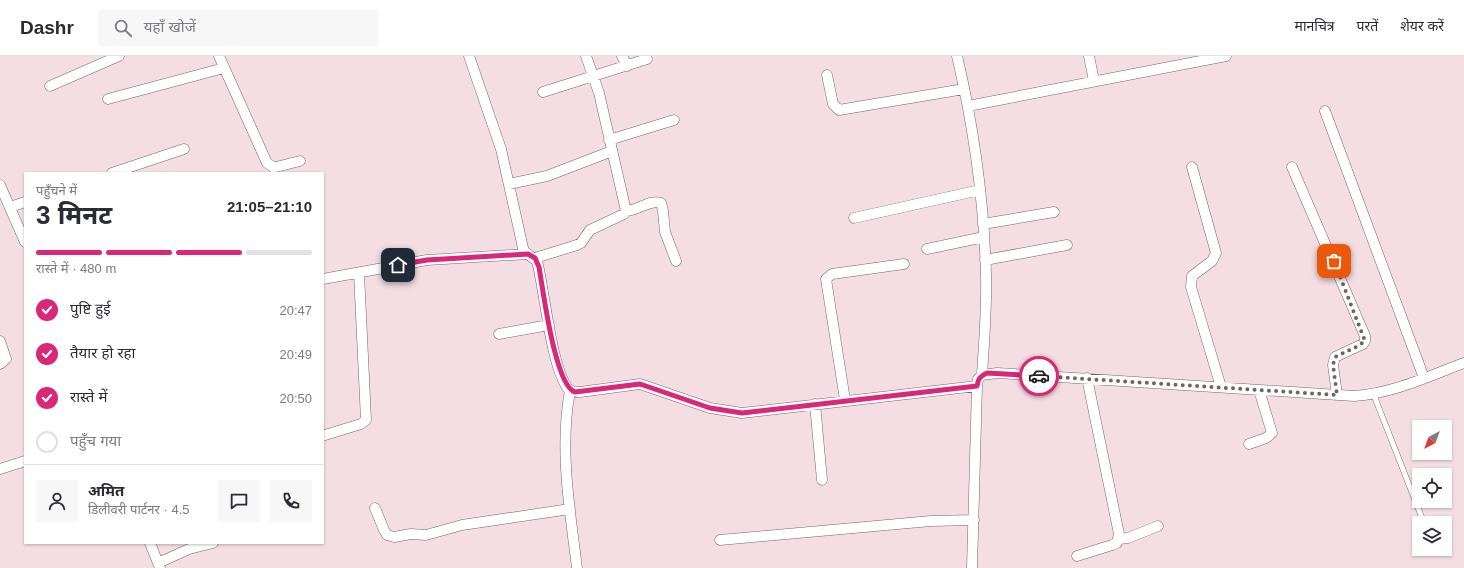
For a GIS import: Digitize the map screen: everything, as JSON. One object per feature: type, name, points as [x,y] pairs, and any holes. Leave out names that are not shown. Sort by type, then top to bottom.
[{"type":"street","points":[[50,86],[119,56]]},
{"type":"street","points":[[219,56],[267,162],[272,167],[276,167],[300,160]]},
{"type":"street","points":[[469,56],[501,148],[523,248],[539,267],[558,363],[565,383],[570,391],[565,431],[570,509],[577,568]]},
{"type":"street","points":[[586,56],[612,151],[626,211]]},
{"type":"street","points":[[622,56],[627,66]]},
{"type":"street","points":[[957,56],[976,147],[983,224],[986,297],[982,375]]},
{"type":"street","points":[[1089,56],[1094,81]]},
{"type":"street","points":[[968,106],[1094,81],[1178,60],[1226,56]]},
{"type":"street","points":[[543,92],[593,78],[647,59]]},
{"type":"street","points":[[108,99],[224,68]]},
{"type":"street","points":[[827,75],[833,104],[839,110],[964,89]]},
{"type":"street","points":[[1325,111],[1424,378]]},
{"type":"street","points":[[609,140],[674,120]]},
{"type":"street","points":[[115,172],[184,149]]},
{"type":"street","points":[[509,184],[547,176],[612,151]]},
{"type":"street","points":[[1292,166],[1365,341],[1363,344],[1335,357],[1333,365],[1337,395]]},
{"type":"street","points":[[1192,167],[1216,253],[1212,261],[1192,276],[1191,287],[1221,387]]},
{"type":"street","points":[[0,185],[24,240]]},
{"type":"street","points":[[854,218],[980,190]]},
{"type":"street","points":[[10,208],[24,202]]},
{"type":"street","points":[[324,279],[427,260],[531,256],[577,245],[592,228],[620,216],[626,211],[635,211],[654,202],[661,203],[665,232],[676,261]]},
{"type":"street","points":[[983,224],[1054,212]]},
{"type":"street","points":[[927,249],[984,237]]},
{"type":"street","points":[[985,260],[1067,245]]},
{"type":"street","points":[[844,400],[826,278],[832,274],[904,264]]},
{"type":"street","points":[[325,435],[361,424],[366,420],[359,273]]},
{"type":"street","points":[[498,334],[550,325]]},
{"type":"street","points":[[0,342],[6,359],[0,364]]},
{"type":"street","points":[[972,568],[977,386],[978,379],[982,375],[997,373],[1087,378],[1354,396],[1373,393],[1424,378],[1464,363]]},
{"type":"street","points":[[1087,378],[1119,539]]},
{"type":"street","points":[[570,391],[580,392],[640,384],[697,404],[733,413],[977,386]]},
{"type":"street","points":[[1249,444],[1266,438],[1272,433],[1259,390]]},
{"type":"street","points":[[815,404],[822,480]]},
{"type":"street","points":[[0,469],[24,461]]},
{"type":"street","points":[[375,508],[384,530],[387,534],[394,537],[411,534],[426,536],[462,525],[570,509]]},
{"type":"street","points":[[720,540],[931,521],[974,520]]},
{"type":"street","points":[[1077,556],[1112,545],[1119,539],[1128,538],[1158,526]]},
{"type":"street","points":[[150,544],[159,565],[189,549],[209,544]]},
{"type":"lane","points":[[1373,393],[1421,516]]},
{"type":"way so far","points":[[1039,376],[1337,395],[1333,365],[1335,357],[1338,354],[1363,344],[1365,341],[1334,261]]},
{"type":"route","points":[[398,265],[427,260],[470,259],[528,254],[535,258],[539,267],[558,363],[567,388],[570,391],[575,392],[640,384],[710,408],[733,413],[742,413],[823,402],[977,386],[978,379],[987,373],[1039,376]]}]
